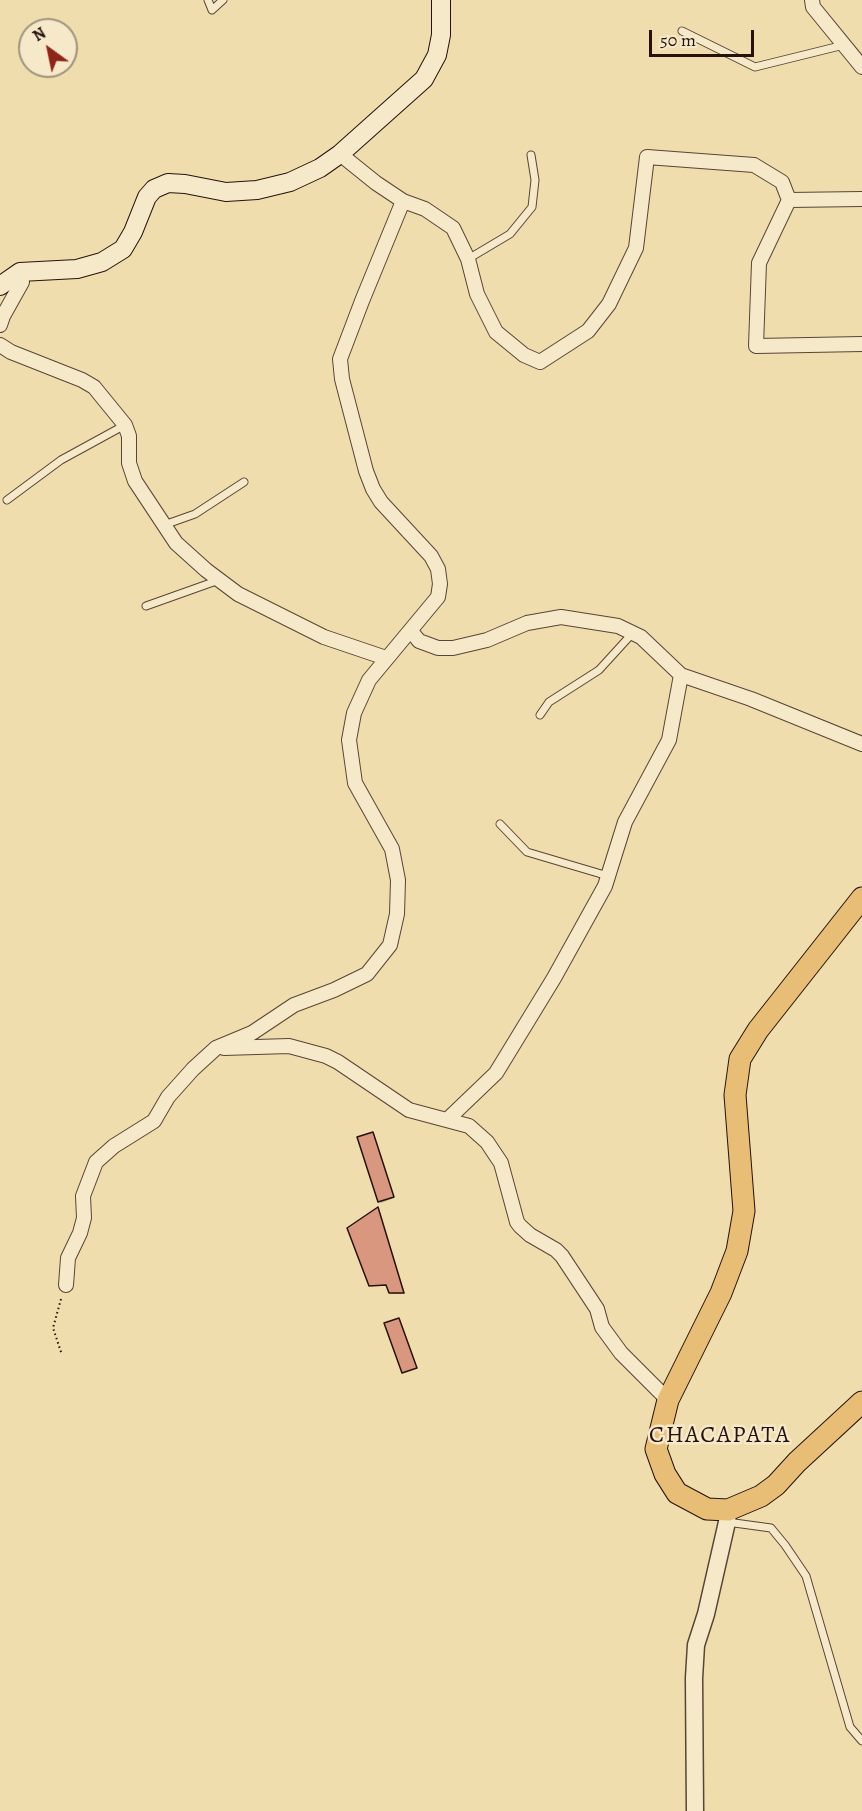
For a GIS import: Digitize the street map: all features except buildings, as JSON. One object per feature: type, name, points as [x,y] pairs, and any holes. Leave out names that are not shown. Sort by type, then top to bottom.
[{"type":"main road","points":[[0,286],[21,272],[77,269],[109,258],[123,249],[133,232],[147,197],[154,189],[168,183],[226,192],[257,190],[290,182],[320,168],[340,154],[424,79],[437,55],[441,35],[441,0]]},
{"type":"main road","points":[[862,898],[758,1030],[740,1059],[735,1095],[744,1211],[737,1251],[721,1293],[668,1400],[656,1449],[665,1474],[677,1493],[707,1509],[728,1516],[776,1485],[797,1462],[862,1402]]},
{"type":"street","points":[[812,0],[813,7],[862,67]]},
{"type":"street","points":[[340,154],[403,201],[425,209],[453,228],[468,259],[477,294],[496,332],[524,355],[540,362],[588,331],[609,304],[636,248],[647,157],[754,165],[782,182],[789,200],[759,263],[756,346],[862,344]]},
{"type":"street","points":[[789,200],[862,199]]},
{"type":"street","points":[[66,1285],[68,1257],[80,1233],[84,1218],[83,1196],[96,1162],[114,1146],[154,1121],[168,1097],[216,1048],[252,1033],[294,1005],[334,990],[367,974],[390,945],[397,914],[398,880],[392,849],[355,783],[349,740],[354,712],[369,680],[438,597],[441,584],[438,569],[431,556],[381,502],[373,489],[366,471],[342,379],[340,359],[403,201]]},
{"type":"street","points":[[0,326],[22,282],[21,272]]},
{"type":"street","points":[[0,345],[11,352],[94,387],[125,425],[129,436],[129,463],[135,481],[176,543],[219,580],[238,594],[324,637],[386,658]]},
{"type":"street","points":[[411,631],[420,641],[438,648],[453,648],[487,640],[527,623],[561,617],[618,626],[641,637],[681,675],[751,699],[862,744]]},
{"type":"street","points":[[447,1120],[496,1073],[554,978],[604,886],[625,822],[669,741],[681,675]]},
{"type":"street","points":[[216,1048],[289,1046],[326,1056],[409,1110],[469,1126],[487,1142],[501,1163],[517,1222],[524,1230],[562,1256],[597,1309],[602,1327],[621,1353],[668,1400]]},
{"type":"street","points":[[695,1811],[694,1678],[696,1645],[706,1614],[728,1516]]},
{"type":"lane","points":[[207,0],[212,10],[223,0]]},
{"type":"lane","points":[[682,31],[755,67],[844,45]]},
{"type":"lane","points":[[468,259],[510,234],[532,207],[535,180],[531,155]]},
{"type":"lane","points":[[6,500],[62,460],[125,425]]},
{"type":"lane","points":[[164,525],[195,514],[244,482]]},
{"type":"lane","points":[[146,606],[219,580]]},
{"type":"lane","points":[[540,716],[549,702],[599,670],[630,636],[636,635]]},
{"type":"lane","points":[[501,824],[527,852],[608,876]]},
{"type":"lane","points":[[728,1516],[771,1528],[806,1576],[850,1727],[862,1741]]},
{"type":"path","points":[[62,1355],[53,1328],[66,1285]]},
{"type":"district","name":"CHACAPATA","points":[[720,1436]]}]
